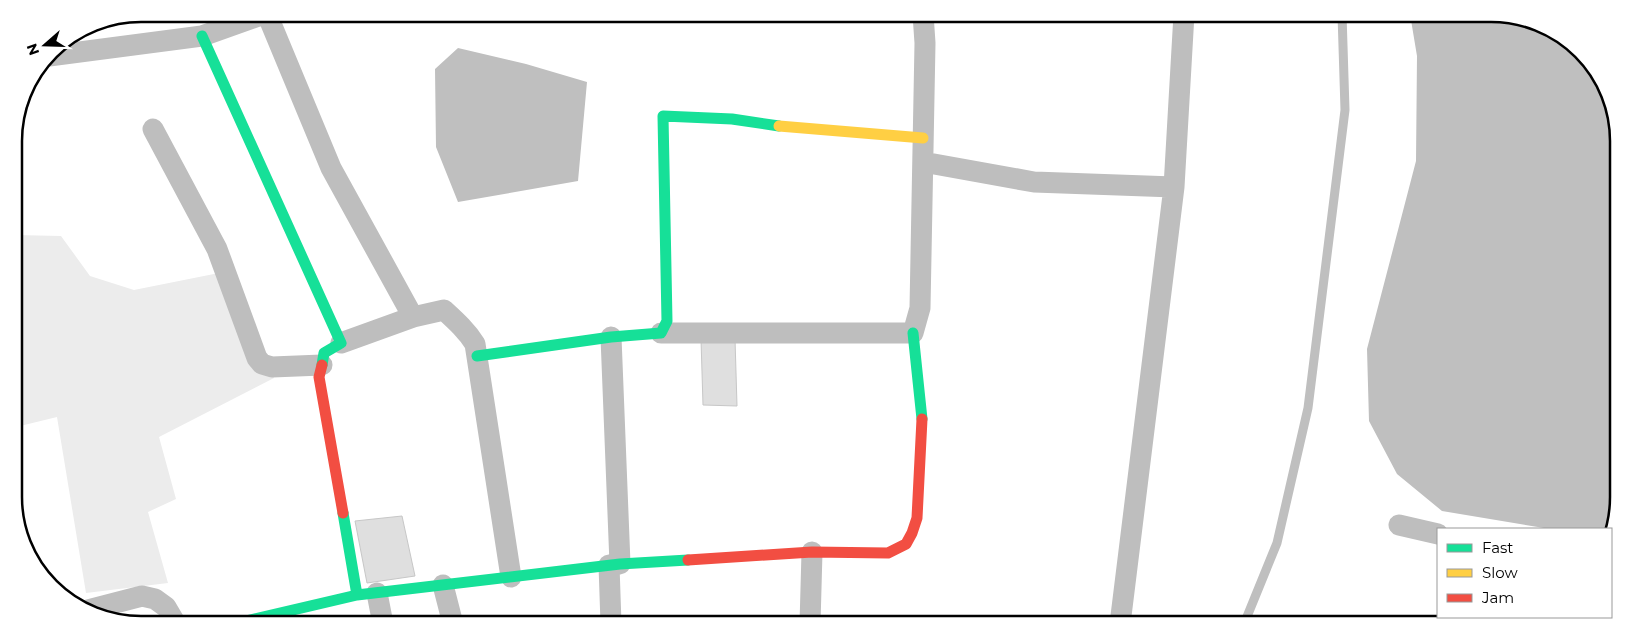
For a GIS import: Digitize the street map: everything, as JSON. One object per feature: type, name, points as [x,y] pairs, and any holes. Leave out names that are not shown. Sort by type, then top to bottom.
[{"type":"street","points":[[70,53],[202,36],[242,22]]},
{"type":"street","points":[[268,22],[332,168],[413,317]]},
{"type":"street","points":[[276,616],[367,594],[615,565],[812,552],[888,553],[906,544],[917,518],[922,421],[913,333],[920,308],[924,22]]},
{"type":"street","points":[[1121,615],[1174,187],[1184,22]]},
{"type":"street","points":[[202,36],[341,343]]},
{"type":"street","points":[[661,333],[667,321],[663,116],[732,119],[791,128],[923,138]]},
{"type":"street","points":[[153,129],[217,249],[257,358],[262,364],[272,367],[322,365]]},
{"type":"street","points":[[923,162],[1034,182],[1174,187]]},
{"type":"street","points":[[379,616],[367,594],[319,377],[324,352],[341,343],[413,317],[444,310],[461,325],[475,344],[511,577]]},
{"type":"street","points":[[477,356],[611,337],[661,333],[913,333]]},
{"type":"street","points":[[611,337],[615,565],[612,616]]},
{"type":"street","points":[[1399,525],[1437,534]]},
{"type":"street","points":[[810,616],[812,552]]},
{"type":"street","points":[[443,585],[451,616]]},
{"type":"street","points":[[99,607],[142,596],[155,599],[166,606],[172,616]]},
{"type":"shaded area","points":[[1411,22],[1491,22],[1514,25],[1529,29],[1557,42],[1590,75],[1600,96],[1605,110],[1610,141],[1610,497],[1605,528],[1544,528],[1442,511],[1397,474],[1369,421],[1367,349],[1416,161],[1417,56]]},
{"type":"shaded area","points":[[458,48],[526,64],[587,82],[578,181],[458,202],[436,147],[435,69]]},
{"type":"shaded area","points":[[23,235],[61,236],[90,276],[134,290],[234,270],[274,378],[159,437],[176,499],[148,512],[168,583],[86,593],[57,417],[22,425]]},
{"type":"building","points":[[701,339],[735,339],[737,406],[703,405]]},
{"type":"building","points":[[402,516],[415,576],[367,583],[355,521]]},
{"type":"waterway","points":[[1248,615],[1277,543],[1308,408],[1345,110],[1342,22]]},
{"type":"traffic: fast","points":[[202,36],[341,343],[324,353],[322,365]]},
{"type":"traffic: fast","points":[[477,356],[611,337],[661,333],[667,321],[663,116],[732,119],[779,126]]},
{"type":"traffic: fast","points":[[913,333],[922,419]]},
{"type":"traffic: fast","points":[[268,616],[357,595],[343,513]]},
{"type":"traffic: fast","points":[[357,595],[620,564],[688,560]]},
{"type":"traffic: slow","points":[[779,126],[923,138]]},
{"type":"traffic: jam","points":[[322,365],[319,377],[343,513]]},
{"type":"traffic: jam","points":[[688,560],[812,552],[888,553],[906,544],[917,518],[922,419]]}]
